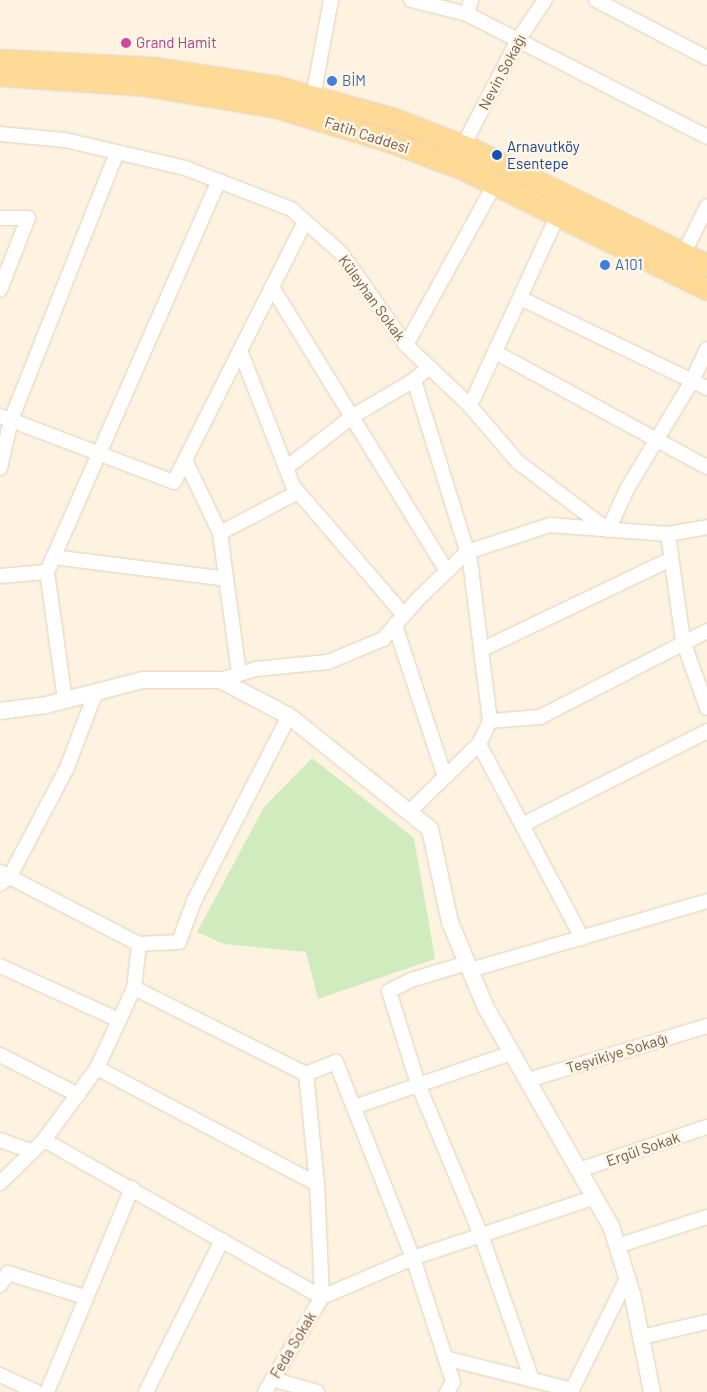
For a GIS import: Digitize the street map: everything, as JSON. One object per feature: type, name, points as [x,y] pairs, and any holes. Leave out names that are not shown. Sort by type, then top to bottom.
[{"type":"main road","points":[[0,60],[153,68],[278,87],[394,118],[463,146],[707,265]]},
{"type":"main road","name":"Fatih Caddesi","points":[[0,75],[145,85],[276,107],[386,140],[495,184],[707,289]]},
{"type":"street","points":[[313,97],[331,0]]},
{"type":"street","points":[[411,0],[467,14],[707,137]]},
{"type":"street","points":[[467,14],[471,0]]},
{"type":"street","name":"Nevin Sokağı","points":[[463,146],[518,40],[544,0]]},
{"type":"street","points":[[596,0],[707,58]]},
{"type":"street","name":"Küleyhan Sokak","points":[[0,134],[65,140],[185,168],[291,209],[341,253],[406,345],[470,406],[518,462],[608,530]]},
{"type":"street","points":[[0,468],[5,418],[117,152]]},
{"type":"street","points":[[65,700],[47,572],[97,453],[219,182]]},
{"type":"street","points":[[406,345],[495,184]]},
{"type":"street","points":[[684,253],[707,206]]},
{"type":"street","points":[[470,406],[558,216]]},
{"type":"street","points":[[0,218],[28,218],[0,288]]},
{"type":"street","points":[[5,418],[174,482],[305,221]]},
{"type":"street","points":[[272,287],[446,572]]},
{"type":"street","points":[[520,298],[707,388]]},
{"type":"street","points":[[608,530],[657,440],[692,381],[707,348]]},
{"type":"street","points":[[240,350],[286,468],[298,492],[399,620],[445,777]]},
{"type":"street","points":[[496,352],[707,467]]},
{"type":"street","points":[[286,468],[351,417],[414,380],[429,367]]},
{"type":"street","points":[[410,811],[479,744],[490,721],[467,552],[414,380]]},
{"type":"street","points":[[185,460],[220,533],[239,674]]},
{"type":"street","points":[[220,533],[298,492]]},
{"type":"street","points":[[0,711],[65,700],[143,680],[220,680],[256,669],[328,662],[382,639],[467,552],[550,526],[668,534],[707,527]]},
{"type":"street","points":[[668,534],[683,641],[707,708]]},
{"type":"street","points":[[53,557],[226,579]]},
{"type":"street","points":[[481,650],[671,559]]},
{"type":"street","points":[[0,576],[47,572]]},
{"type":"street","points":[[490,721],[540,717],[683,641],[707,631]]},
{"type":"street","points":[[220,680],[289,716],[410,811],[430,829],[450,922],[486,1008],[611,1226],[627,1278],[652,1392]]},
{"type":"street","points":[[96,692],[66,770],[3,877],[139,944],[179,942],[194,900],[289,716]]},
{"type":"street","points":[[522,825],[707,731]]},
{"type":"street","points":[[479,744],[582,938]]},
{"type":"street","points":[[532,1380],[481,1235],[418,1084],[389,991],[411,980],[582,938],[707,901]]},
{"type":"street","points":[[0,1183],[30,1151],[44,1140],[97,1068],[134,988],[139,944]]},
{"type":"street","points":[[0,966],[119,1020]]},
{"type":"street","points":[[134,988],[306,1074],[336,1062],[414,1258],[453,1382],[447,1392]]},
{"type":"street","name":"Teşvikiye Sokağı","points":[[528,1080],[707,1026]]},
{"type":"street","points":[[354,1107],[512,1053]]},
{"type":"street","points":[[0,1055],[78,1095]]},
{"type":"street","points":[[97,1068],[317,1184]]},
{"type":"street","points":[[306,1074],[317,1184],[322,1298]]},
{"type":"street","name":"Ergül Sokak","points":[[579,1170],[707,1127]]},
{"type":"street","points":[[0,1140],[30,1151]]},
{"type":"street","points":[[44,1140],[132,1188],[322,1298]]},
{"type":"street","points":[[47,1392],[132,1188]]},
{"type":"street","points":[[322,1298],[414,1258],[595,1197]]},
{"type":"street","points":[[618,1246],[707,1217]]},
{"type":"street","points":[[146,1392],[222,1240]]},
{"type":"street","points":[[0,1285],[8,1273],[85,1297]]},
{"type":"street","points":[[445,1358],[571,1391],[627,1278]]},
{"type":"street","name":"Feda Sokak","points":[[265,1392],[322,1298]]},
{"type":"street","points":[[641,1337],[707,1322]]},
{"type":"street","points":[[0,1375],[36,1392]]},
{"type":"street","points":[[272,1379],[316,1392]]},
{"type":"green space","points":[[312,758],[414,838],[435,959],[318,999],[306,952],[224,944],[197,932],[264,807]]},
{"type":"place","name":"Grand Hamit","points":[[126,43]]},
{"type":"place","name":"BİM","points":[[332,81]]},
{"type":"place","name":"Arnavutköy Esentepe","points":[[497,155]]},
{"type":"place","name":"A101","points":[[605,265]]}]
